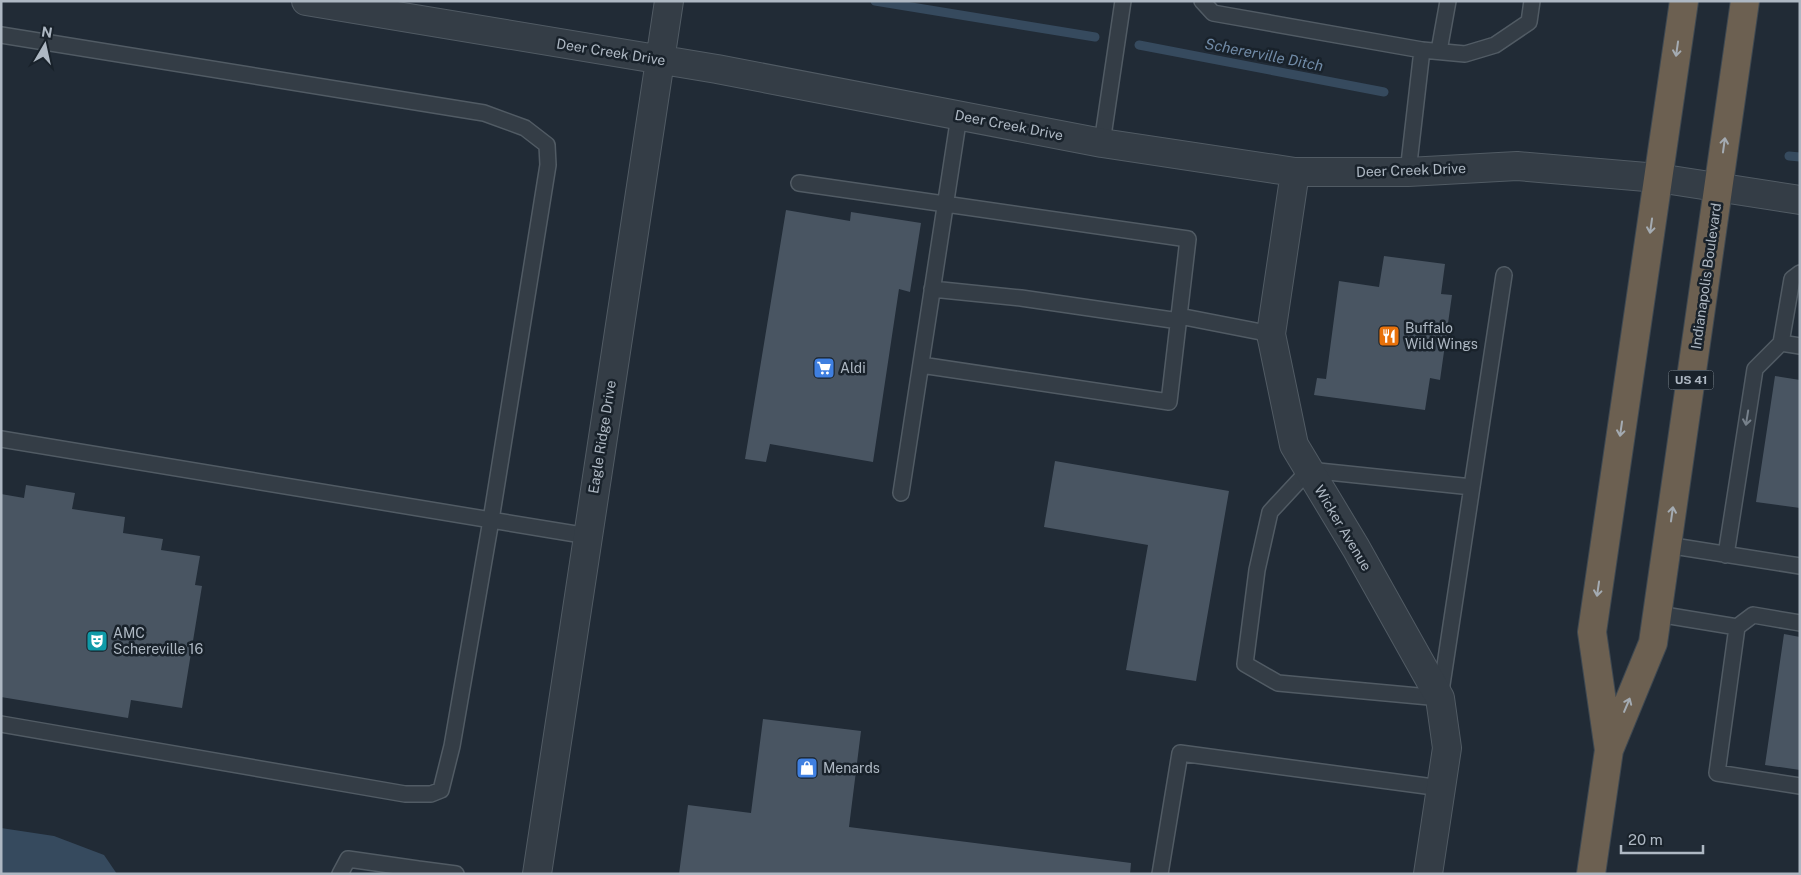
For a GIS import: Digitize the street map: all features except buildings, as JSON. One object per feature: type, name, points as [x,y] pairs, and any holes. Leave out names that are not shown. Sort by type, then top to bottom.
[{"type":"highway","name":"Indianapolis Boulevard","points":[[1609,750],[1592,632],[1684,1]]},
{"type":"highway","name":"Indianapolis Boulevard","points":[[1591,874],[1609,750],[1654,643],[1745,1]]},
{"type":"street","name":"Deer Creek Drive","points":[[306,1],[660,60],[1102,143],[1294,172],[1408,172],[1517,166],[1658,178],[1800,200]]},
{"type":"street","name":"Eagle Ridge Drive","points":[[537,874],[669,1]]},
{"type":"street","name":"Wicker Avenue","points":[[1294,172],[1271,334],[1294,446],[1356,548],[1440,698],[1447,748],[1428,874]]},
{"type":"lane","points":[[1102,143],[1123,1]]},
{"type":"lane","points":[[1202,1],[1212,13],[1422,50],[1465,54],[1494,45],[1529,22],[1532,1]]},
{"type":"lane","points":[[1440,52],[1448,1]]},
{"type":"lane","points":[[1,35],[484,113],[525,128],[547,145],[545,189],[491,520],[446,777],[441,790],[405,794],[1,724]]},
{"type":"lane","points":[[1408,172],[1422,50]]},
{"type":"lane","points":[[901,493],[959,116]]},
{"type":"lane","points":[[799,183],[1188,239],[1169,402],[921,365]]},
{"type":"lane","points":[[1726,555],[1755,369],[1781,343],[1792,279],[1800,273]]},
{"type":"lane","points":[[1472,487],[1309,470],[1270,512],[1257,570],[1245,664],[1278,683],[1440,698],[1472,487],[1504,275]]},
{"type":"lane","points":[[932,289],[1179,318],[1271,334]]},
{"type":"lane","points":[[1781,343],[1800,346]]},
{"type":"lane","points":[[1,439],[588,536]]},
{"type":"lane","points":[[1668,545],[1800,566]]},
{"type":"lane","points":[[1658,614],[1738,627]]},
{"type":"lane","points":[[1800,623],[1753,615],[1738,627],[1717,773],[1800,786]]},
{"type":"lane","points":[[1160,874],[1180,753],[1441,788]]},
{"type":"lane","points":[[340,874],[348,859],[418,871],[456,874]]},
{"type":"water","points":[[1,828],[54,836],[104,855],[117,874],[1,874]]},
{"type":"waterway","name":"Schererville Ditch","points":[[875,1],[1095,37]]},
{"type":"waterway","name":"Schererville Ditch","points":[[1139,45],[1384,92]]},
{"type":"waterway","name":"Schererville Ditch","points":[[1789,156],[1800,157]]},
{"type":"place","name":"Buffalo Wild Wings","points":[[1389,336]]},
{"type":"place","name":"Aldi","points":[[824,368]]},
{"type":"place","name":"AMC Schereville 16","points":[[97,641]]},
{"type":"place","name":"Menards","points":[[807,768]]}]
